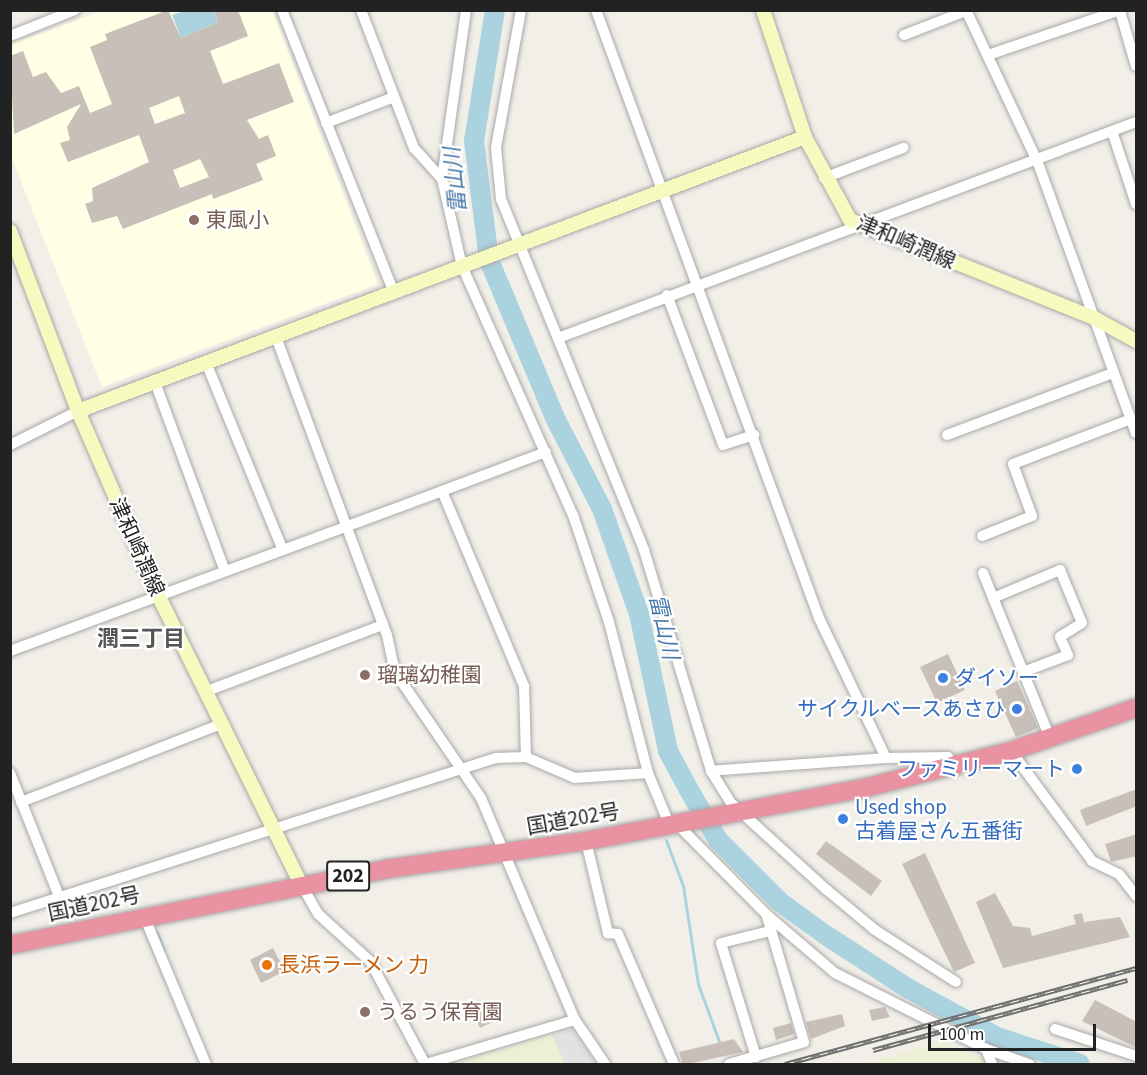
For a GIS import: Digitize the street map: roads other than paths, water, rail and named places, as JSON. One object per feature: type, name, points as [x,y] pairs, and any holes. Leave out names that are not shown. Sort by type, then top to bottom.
[{"type":"highway","name":"国道202号","points":[[10,945],[144,916],[302,886],[586,841],[745,812],[952,767],[1011,751],[1137,708]]},
{"type":"main road","name":"津和崎潤線","points":[[763,10],[805,137],[824,178],[850,220],[860,226],[1096,319],[1137,341]]},
{"type":"main road","points":[[78,411],[156,386],[276,337],[805,137]]},
{"type":"main road","name":"津和崎潤線","points":[[12,237],[78,411],[158,595],[302,886]]},
{"type":"street","points":[[10,36],[75,10]]},
{"type":"street","points":[[282,10],[394,293]]},
{"type":"street","points":[[361,10],[414,148],[442,179]]},
{"type":"street","points":[[466,10],[442,179],[462,266],[546,452],[592,569],[648,774],[679,824],[767,915],[835,973],[986,1049],[1029,1065]]},
{"type":"street","points":[[521,10],[496,148],[501,199],[517,245],[558,338],[644,550],[711,771],[732,804],[745,812],[875,930],[956,982]]},
{"type":"street","points":[[596,10],[699,282],[819,618],[886,758]]},
{"type":"street","points":[[904,35],[966,11],[1038,163],[1137,434]]},
{"type":"street","points":[[988,55],[1120,11],[1137,66]]},
{"type":"street","points":[[326,123],[394,97]]},
{"type":"street","points":[[558,338],[699,282],[1038,163],[1137,122]]},
{"type":"street","points":[[1112,131],[1137,204]]},
{"type":"street","points":[[824,178],[903,148]]},
{"type":"street","points":[[667,295],[723,445],[754,435]]},
{"type":"street","points":[[276,337],[349,528],[383,625],[395,672],[457,768],[481,798],[575,1020],[605,1065]]},
{"type":"street","points":[[207,365],[283,550]]},
{"type":"street","points":[[947,435],[1113,373]]},
{"type":"street","points":[[156,386],[224,569]]},
{"type":"street","points":[[10,445],[78,411]]},
{"type":"street","points":[[982,536],[1032,516],[1013,464],[1131,419]]},
{"type":"street","points":[[10,651],[224,569],[349,528],[546,452]]},
{"type":"street","points":[[442,491],[524,686],[526,757]]},
{"type":"street","points":[[993,598],[1060,570],[1082,623],[1060,637],[1068,655],[1023,672]]},
{"type":"street","points":[[983,573],[1050,738]]},
{"type":"street","points":[[207,691],[383,625]]},
{"type":"street","points":[[21,802],[221,724]]},
{"type":"street","points":[[1011,751],[1092,861],[1119,874],[1137,896]]},
{"type":"street","points":[[10,913],[273,830],[457,768],[526,757],[576,778],[648,774]]},
{"type":"street","points":[[711,771],[886,758],[948,757],[952,767]]},
{"type":"street","points":[[10,773],[59,896]]},
{"type":"street","points":[[586,841],[608,933],[618,934],[674,1065]]},
{"type":"street","points":[[302,886],[318,914],[370,961],[425,1065],[575,1020]]},
{"type":"street","points":[[729,1065],[804,1042],[767,915]]},
{"type":"street","points":[[144,916],[206,1065]]},
{"type":"street","points":[[756,1057],[721,943],[770,931]]},
{"type":"street","points":[[1055,1029],[1137,1056]]},
{"type":"street","points":[[986,1049],[992,1065]]},
{"type":"water","points":[[184,11],[214,11],[218,22],[181,38],[172,15]]},
{"type":"waterway","name":"雷山川","points":[[495,10],[474,141],[489,260],[555,418],[602,509],[639,614],[668,751],[689,790],[718,840],[780,902],[827,936],[909,989],[997,1037],[1080,1064]]},
{"type":"waterway","points":[[666,840],[683,886],[698,984],[720,1044]]},
{"type":"waterway","points":[[157,932],[164,952]]},
{"type":"railway","points":[[785,1064],[1136,968]]},
{"type":"railway","points":[[873,1050],[1128,980]]},
{"type":"place","name":"東風小","points":[[194,220]]},
{"type":"place","name":"瑠璃幼稚園","points":[[365,675]]},
{"type":"place","name":"ダイソー","points":[[943,678]]},
{"type":"place","name":"サイクルベースあさひ","points":[[1017,709]]},
{"type":"place","name":"ファミリーマート","points":[[1077,769]]},
{"type":"place","name":"Used shop 古着屋さん五番街","points":[[843,819]]},
{"type":"place","name":"長浜ラーメン 力","points":[[267,965]]},
{"type":"place","name":"うるう保育園","points":[[365,1012]]},
{"type":"district","name":"潤三丁目","points":[[141,640]]}]
